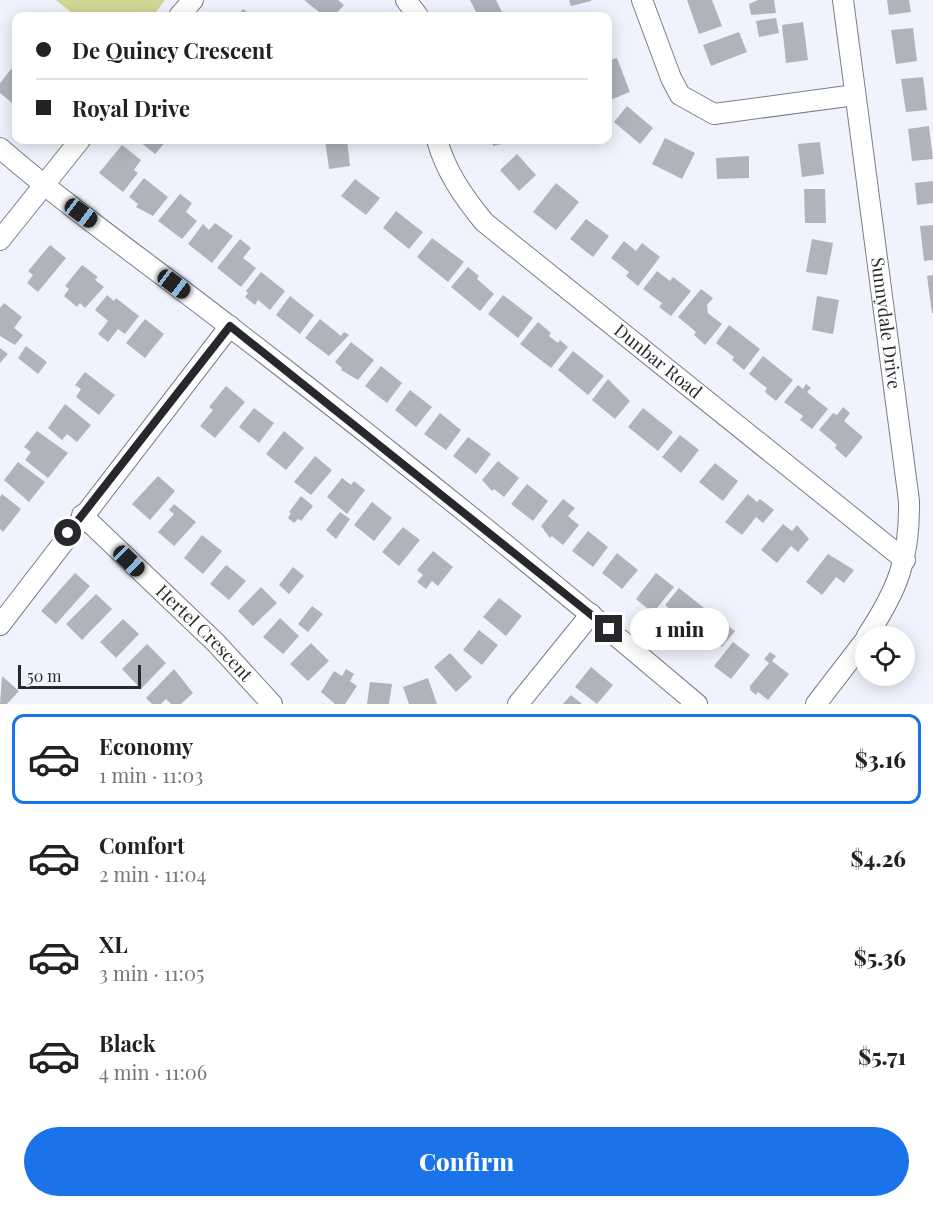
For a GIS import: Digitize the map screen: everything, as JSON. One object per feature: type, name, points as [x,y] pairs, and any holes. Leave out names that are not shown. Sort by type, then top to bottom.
[{"type":"street","points":[[182,12],[193,0]]},
{"type":"street","points":[[642,0],[671,78],[680,95],[714,114],[855,95]]},
{"type":"street","name":"Sunnydale Drive","points":[[843,0],[909,501],[905,560],[888,605],[874,626]]},
{"type":"street","points":[[0,240],[77,144]]},
{"type":"street","name":"Dunbar Road","points":[[438,144],[443,161],[461,195],[484,222],[905,560]]},
{"type":"street","points":[[0,148],[44,185],[230,326],[591,614],[697,704]]},
{"type":"street","points":[[0,624],[230,326]]},
{"type":"street","name":"Hertel Crescent","points":[[82,515],[216,643],[272,704]]},
{"type":"street","points":[[518,704],[591,614]]},
{"type":"street","name":"Sunnydale Drive","points":[[816,704],[855,652]]},
{"type":"green space","points":[[56,0],[165,0],[156,12],[71,12]]},
{"type":"building","points":[[304,0],[338,0],[344,5],[338,12],[319,12]]},
{"type":"building","points":[[470,0],[496,0],[502,12],[476,12]]},
{"type":"building","points":[[569,0],[591,0],[591,1],[571,6]]},
{"type":"building","points":[[687,0],[712,0],[722,26],[699,34]]},
{"type":"building","points":[[758,0],[774,0],[776,13],[751,15],[749,4]]},
{"type":"building","points":[[887,0],[909,0],[911,12],[889,15]]},
{"type":"building","points":[[776,18],[779,33],[759,37],[756,21]]},
{"type":"building","points":[[803,22],[808,60],[786,63],[782,25]]},
{"type":"building","points":[[913,28],[917,61],[896,64],[891,30]]},
{"type":"building","points":[[739,32],[747,52],[711,66],[703,45]]},
{"type":"building","points":[[617,58],[630,92],[612,99],[612,60]]},
{"type":"building","points":[[12,68],[12,103],[0,93],[0,83]]},
{"type":"building","points":[[923,77],[927,110],[906,112],[901,79]]},
{"type":"building","points":[[627,106],[653,128],[640,144],[614,122]]},
{"type":"building","points":[[929,126],[933,159],[912,161],[908,129]]},
{"type":"building","points":[[665,138],[695,153],[682,179],[652,164]]},
{"type":"building","points":[[820,142],[824,174],[802,177],[798,144]]},
{"type":"building","points":[[142,144],[164,144],[155,154]]},
{"type":"building","points":[[326,144],[347,144],[350,166],[329,169]]},
{"type":"building","points":[[122,145],[141,160],[134,170],[138,173],[123,192],[99,173]]},
{"type":"building","points":[[517,154],[536,175],[519,191],[500,170]]},
{"type":"building","points":[[749,156],[749,178],[717,179],[716,158]]},
{"type":"building","points":[[144,178],[168,197],[153,216],[136,207],[138,204],[129,197]]},
{"type":"building","points":[[355,179],[380,198],[366,215],[341,196]]},
{"type":"building","points":[[933,181],[933,203],[917,205],[915,183]]},
{"type":"building","points":[[556,183],[579,202],[556,230],[533,212]]},
{"type":"building","points":[[804,189],[825,189],[826,223],[805,223]]},
{"type":"building","points":[[180,194],[192,203],[186,212],[197,221],[182,239],[158,221]]},
{"type":"building","points":[[396,211],[423,232],[409,249],[383,228]]},
{"type":"building","points":[[586,219],[609,236],[593,257],[570,239]]},
{"type":"building","points":[[215,223],[233,236],[212,263],[188,244],[203,224],[209,230]]},
{"type":"building","points":[[933,225],[933,260],[924,261],[920,226]]},
{"type":"building","points":[[432,238],[464,262],[448,282],[417,257]]},
{"type":"building","points":[[240,239],[251,248],[243,258],[256,268],[241,287],[217,268]]},
{"type":"building","points":[[812,239],[833,243],[827,275],[806,272]]},
{"type":"building","points":[[624,241],[636,251],[642,243],[660,257],[638,286],[626,276],[629,272],[611,258]]},
{"type":"building","points":[[50,245],[66,258],[38,292],[27,283],[33,275],[28,271]]},
{"type":"building","points":[[82,265],[98,277],[95,280],[104,287],[85,308],[80,303],[77,307],[64,296],[69,289],[65,286]]},
{"type":"building","points":[[468,267],[479,276],[477,279],[494,294],[480,311],[451,287]]},
{"type":"building","points":[[657,271],[670,281],[673,277],[691,291],[671,316],[659,307],[662,303],[643,289]]},
{"type":"building","points":[[261,272],[285,291],[270,310],[258,300],[255,305],[245,297],[248,293],[246,291]]},
{"type":"building","points":[[933,275],[933,313],[932,313],[927,276]]},
{"type":"building","points":[[701,289],[713,298],[707,305],[708,313],[722,324],[705,345],[694,335],[696,332],[678,317]]},
{"type":"building","points":[[107,295],[114,301],[116,298],[139,316],[125,334],[118,329],[108,342],[98,334],[108,321],[95,310]]},
{"type":"building","points":[[503,295],[533,318],[518,338],[488,314]]},
{"type":"building","points":[[290,296],[314,315],[300,334],[276,315]]},
{"type":"building","points":[[817,296],[839,300],[833,334],[812,330]]},
{"type":"building","points":[[4,303],[22,317],[14,328],[23,335],[15,345],[0,336],[0,308]]},
{"type":"building","points":[[145,319],[164,334],[145,358],[126,343]]},
{"type":"building","points":[[320,319],[341,336],[344,332],[349,335],[329,356],[305,338]]},
{"type":"building","points":[[538,322],[551,333],[549,336],[558,343],[560,340],[568,347],[551,368],[520,344]]},
{"type":"building","points":[[729,325],[760,349],[744,370],[732,360],[734,357],[716,343]]},
{"type":"building","points":[[351,342],[374,360],[358,380],[341,370],[342,368],[335,362]]},
{"type":"building","points":[[26,346],[47,362],[38,374],[18,358]]},
{"type":"building","points":[[0,348],[8,354],[0,363]]},
{"type":"building","points":[[573,351],[604,376],[588,395],[558,370]]},
{"type":"building","points":[[763,356],[793,380],[776,401],[765,392],[767,388],[749,374]]},
{"type":"building","points":[[381,366],[402,383],[387,403],[365,386]]},
{"type":"building","points":[[85,372],[115,395],[99,415],[76,397],[81,389],[75,385]]},
{"type":"building","points":[[608,379],[630,401],[615,419],[592,400]]},
{"type":"building","points":[[806,384],[811,388],[807,392],[828,409],[812,429],[800,420],[803,416],[784,402],[798,385],[803,389]]},
{"type":"building","points":[[226,386],[245,402],[215,438],[200,426],[213,410],[209,407]]},
{"type":"building","points":[[410,390],[432,407],[416,427],[395,410]]},
{"type":"building","points":[[65,404],[91,425],[77,442],[67,434],[62,440],[48,428]]},
{"type":"building","points":[[843,407],[850,413],[844,421],[863,437],[846,458],[835,448],[837,445],[819,430],[833,413],[837,415]]},
{"type":"building","points":[[254,408],[274,423],[259,443],[239,427]]},
{"type":"building","points":[[643,408],[673,432],[658,451],[628,427]]},
{"type":"building","points":[[440,413],[461,430],[446,450],[424,434]]},
{"type":"building","points":[[37,431],[68,453],[48,478],[25,460],[31,452],[24,447]]},
{"type":"building","points":[[284,431],[304,448],[286,470],[266,454]]},
{"type":"building","points":[[680,435],[699,450],[681,473],[662,457]]},
{"type":"building","points":[[468,437],[491,454],[476,474],[453,456]]},
{"type":"building","points":[[315,456],[332,470],[311,495],[294,482]]},
{"type":"building","points":[[498,461],[519,478],[504,497],[494,489],[492,491],[482,480]]},
{"type":"building","points":[[18,462],[45,482],[29,502],[4,480]]},
{"type":"building","points":[[715,463],[738,481],[723,501],[699,482]]},
{"type":"building","points":[[158,476],[175,491],[150,520],[132,504]]},
{"type":"building","points":[[342,478],[351,485],[354,481],[365,490],[347,514],[327,497]]},
{"type":"building","points":[[527,484],[548,501],[533,521],[511,504]]},
{"type":"building","points":[[2,494],[21,509],[3,532],[0,529],[0,497]]},
{"type":"building","points":[[748,494],[757,502],[760,499],[774,510],[763,523],[756,517],[742,535],[725,522]]},
{"type":"building","points":[[301,496],[313,506],[301,521],[298,519],[294,523],[288,518],[291,513],[289,512]]},
{"type":"building","points":[[563,499],[575,508],[568,516],[579,525],[563,545],[552,536],[550,538],[541,526]]},
{"type":"building","points":[[372,502],[392,518],[374,541],[354,525]]},
{"type":"building","points":[[174,504],[196,522],[174,546],[158,532],[174,514],[169,510]]},
{"type":"building","points":[[340,512],[350,519],[336,539],[326,530]]},
{"type":"building","points":[[783,524],[792,531],[797,525],[809,539],[798,552],[791,546],[777,563],[761,550]]},
{"type":"building","points":[[403,527],[420,540],[399,566],[382,552]]},
{"type":"building","points":[[588,531],[608,547],[593,567],[572,551]]},
{"type":"building","points":[[202,535],[222,551],[203,574],[184,558]]},
{"type":"building","points":[[433,551],[453,567],[438,586],[432,581],[426,589],[417,582],[423,575],[417,570]]},
{"type":"building","points":[[617,553],[638,570],[622,589],[602,573]]},
{"type":"building","points":[[828,554],[854,570],[844,583],[836,577],[822,595],[806,582]]},
{"type":"building","points":[[226,565],[246,581],[229,600],[210,584]]},
{"type":"building","points":[[293,567],[304,576],[289,594],[279,585]]},
{"type":"building","points":[[75,573],[90,586],[56,624],[41,611]]},
{"type":"building","points":[[656,573],[674,587],[653,613],[636,599]]},
{"type":"building","points":[[261,587],[277,603],[253,626],[238,611]]},
{"type":"building","points":[[679,588],[704,608],[684,634],[665,620],[672,611],[665,605]]},
{"type":"building","points":[[96,594],[112,609],[82,640],[66,624]]},
{"type":"building","points":[[499,598],[522,616],[506,636],[483,617]]},
{"type":"building","points":[[312,606],[323,614],[308,632],[298,624]]},
{"type":"building","points":[[709,612],[735,631],[722,647],[714,640],[706,650],[689,637]]},
{"type":"building","points":[[280,618],[299,636],[283,654],[263,637]]},
{"type":"building","points":[[123,619],[139,634],[116,658],[100,642]]},
{"type":"building","points":[[479,630],[498,645],[482,665],[463,650]]},
{"type":"building","points":[[733,642],[750,655],[731,679],[714,666]]},
{"type":"building","points":[[311,643],[329,661],[308,681],[290,664]]},
{"type":"building","points":[[147,644],[166,663],[141,689],[122,669]]},
{"type":"building","points":[[770,652],[776,656],[772,661],[789,674],[768,700],[758,692],[756,695],[750,690],[750,686],[769,663],[764,659]]},
{"type":"building","points":[[450,653],[472,677],[456,692],[434,667]]},
{"type":"building","points":[[591,667],[613,685],[597,704],[575,687]]},
{"type":"building","points":[[174,669],[193,693],[181,704],[171,704],[166,699],[161,704],[152,704],[146,698]]},
{"type":"building","points":[[346,669],[354,674],[350,681],[357,686],[345,704],[335,704],[321,692],[334,671],[342,676]]},
{"type":"building","points":[[2,676],[19,691],[7,704],[0,704]]},
{"type":"building","points":[[428,678],[437,704],[409,704],[403,687]]},
{"type":"building","points":[[370,682],[392,684],[389,704],[367,704]]},
{"type":"building","points":[[571,695],[582,704],[563,704]]},
{"type":"route","points":[[68,533],[230,326],[609,629]]}]
